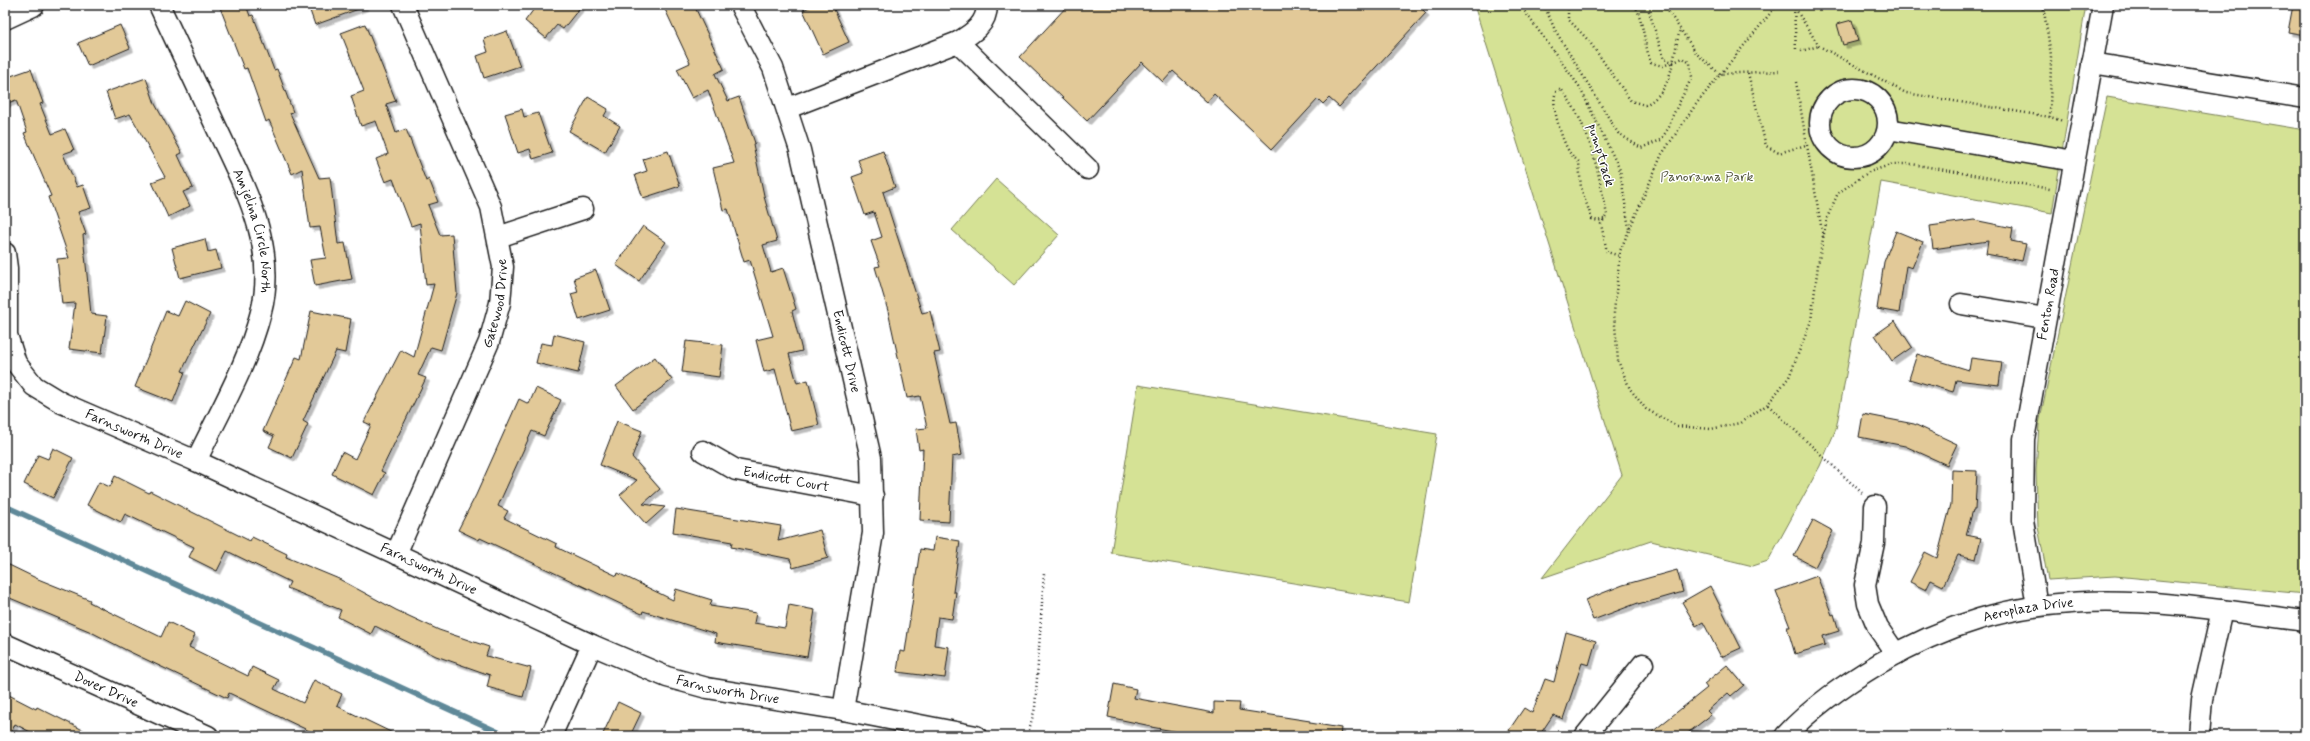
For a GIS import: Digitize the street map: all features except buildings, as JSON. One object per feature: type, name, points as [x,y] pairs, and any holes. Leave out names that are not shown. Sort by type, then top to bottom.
[{"type":"main road","points":[[5,18],[33,5]]},
{"type":"street","name":"Amjelina Circle North","points":[[159,5],[252,204],[262,243],[264,263],[265,277],[262,311],[244,362],[196,461]]},
{"type":"street","name":"Gatewood Drive","points":[[396,554],[489,342],[500,303],[503,267],[492,207],[404,5]]},
{"type":"street","name":"Endicott Drive","points":[[740,5],[773,68],[788,108],[800,150],[870,458],[873,496],[873,533],[843,710]]},
{"type":"street","points":[[788,108],[958,42],[978,30],[987,11],[988,5]]},
{"type":"street","name":"Fenton Road","points":[[2037,606],[2023,520],[2024,439],[2103,5]]},
{"type":"street","points":[[958,42],[1088,170]]},
{"type":"street","points":[[2092,63],[2305,98]]},
{"type":"street","points":[[1888,129],[2074,161]]},
{"type":"street","points":[[498,237],[584,209]]},
{"type":"street","name":"Farnsworth Drive","points":[[5,253],[7,268],[7,335],[16,363],[34,386],[62,403],[196,461],[592,645],[666,677],[708,688],[843,710],[976,736]]},
{"type":"street","points":[[1961,304],[2045,318]]},
{"type":"street","name":"Endicott Court","points":[[703,450],[736,470],[873,496]]},
{"type":"street","points":[[1875,506],[1874,543],[1865,585],[1868,604],[1878,628],[1896,654]]},
{"type":"street","name":"Aeroplaza Drive","points":[[1785,736],[1802,718],[1844,685],[1896,654],[1934,635],[1988,615],[2037,606],[2077,601],[2122,601],[2172,604],[2305,621]]},
{"type":"street","points":[[2199,736],[2202,699],[2222,610]]},
{"type":"street","name":"Dover Drive","points":[[5,644],[208,736]]},
{"type":"street","points":[[551,736],[592,645]]},
{"type":"street","points":[[1585,736],[1643,664]]},
{"type":"path","points":[[1520,5],[1579,86],[1620,170],[1629,229]]},
{"type":"path","points":[[1544,5],[1555,30],[1618,134],[1641,148],[1661,140],[1669,127],[1672,117],[1692,77],[1690,63],[1683,58],[1663,66],[1651,63],[1646,50],[1641,17],[1635,5]]},
{"type":"path","points":[[1568,5],[1568,18],[1589,41],[1631,101],[1645,105],[1656,100],[1668,84],[1680,30]]},
{"type":"path","points":[[1647,5],[1664,59],[1674,62]]},
{"type":"path","points":[[1664,5],[1697,54],[1720,74],[1778,71]]},
{"type":"path","points":[[1777,5],[1697,103],[1662,154],[1629,229],[1620,256],[1614,313],[1618,361],[1630,389],[1646,409],[1676,426],[1711,429],[1740,423],[1768,404],[1789,377],[1811,321],[1827,218],[1838,192],[1869,172],[1893,164],[1912,164],[2051,190]]},
{"type":"path","points":[[2043,5],[2051,55],[2050,117]]},
{"type":"path","points":[[1793,6],[1819,46],[1906,93],[2050,117],[2063,121]]},
{"type":"path","points":[[1793,6],[1796,50]]},
{"type":"path","points":[[1801,51],[1819,46]]},
{"type":"path","points":[[1748,73],[1766,146],[1779,153],[1806,145]]},
{"type":"path","points":[[1796,82],[1823,239]]},
{"type":"path","name":"pumptrack","points":[[1604,219],[1598,221],[1592,219],[1581,188],[1579,162],[1569,152],[1554,111],[1553,97],[1556,92],[1561,89],[1570,100],[1586,133],[1595,160],[1607,215],[1601,224],[1607,252],[1620,256]]},
{"type":"path","points":[[1768,404],[1875,506]]},
{"type":"path","points":[[1029,730],[1035,708],[1044,573]]},
{"type":"green space","name":"Panorama Park","points":[[1474,5],[2086,5],[2052,213],[1881,182],[1836,429],[1820,466],[1768,561],[1753,566],[1651,541],[1542,578],[1622,475]]},
{"type":"green space","points":[[2107,97],[2305,130],[2305,594],[2115,576],[2048,580],[2038,527],[2036,471],[2039,424]]},
{"type":"green space","points":[[996,179],[1059,235],[1014,285],[952,230]]},
{"type":"green space","points":[[1138,385],[1437,434],[1409,602],[1111,553]]},
{"type":"waterway","points":[[5,506],[507,736]]}]
